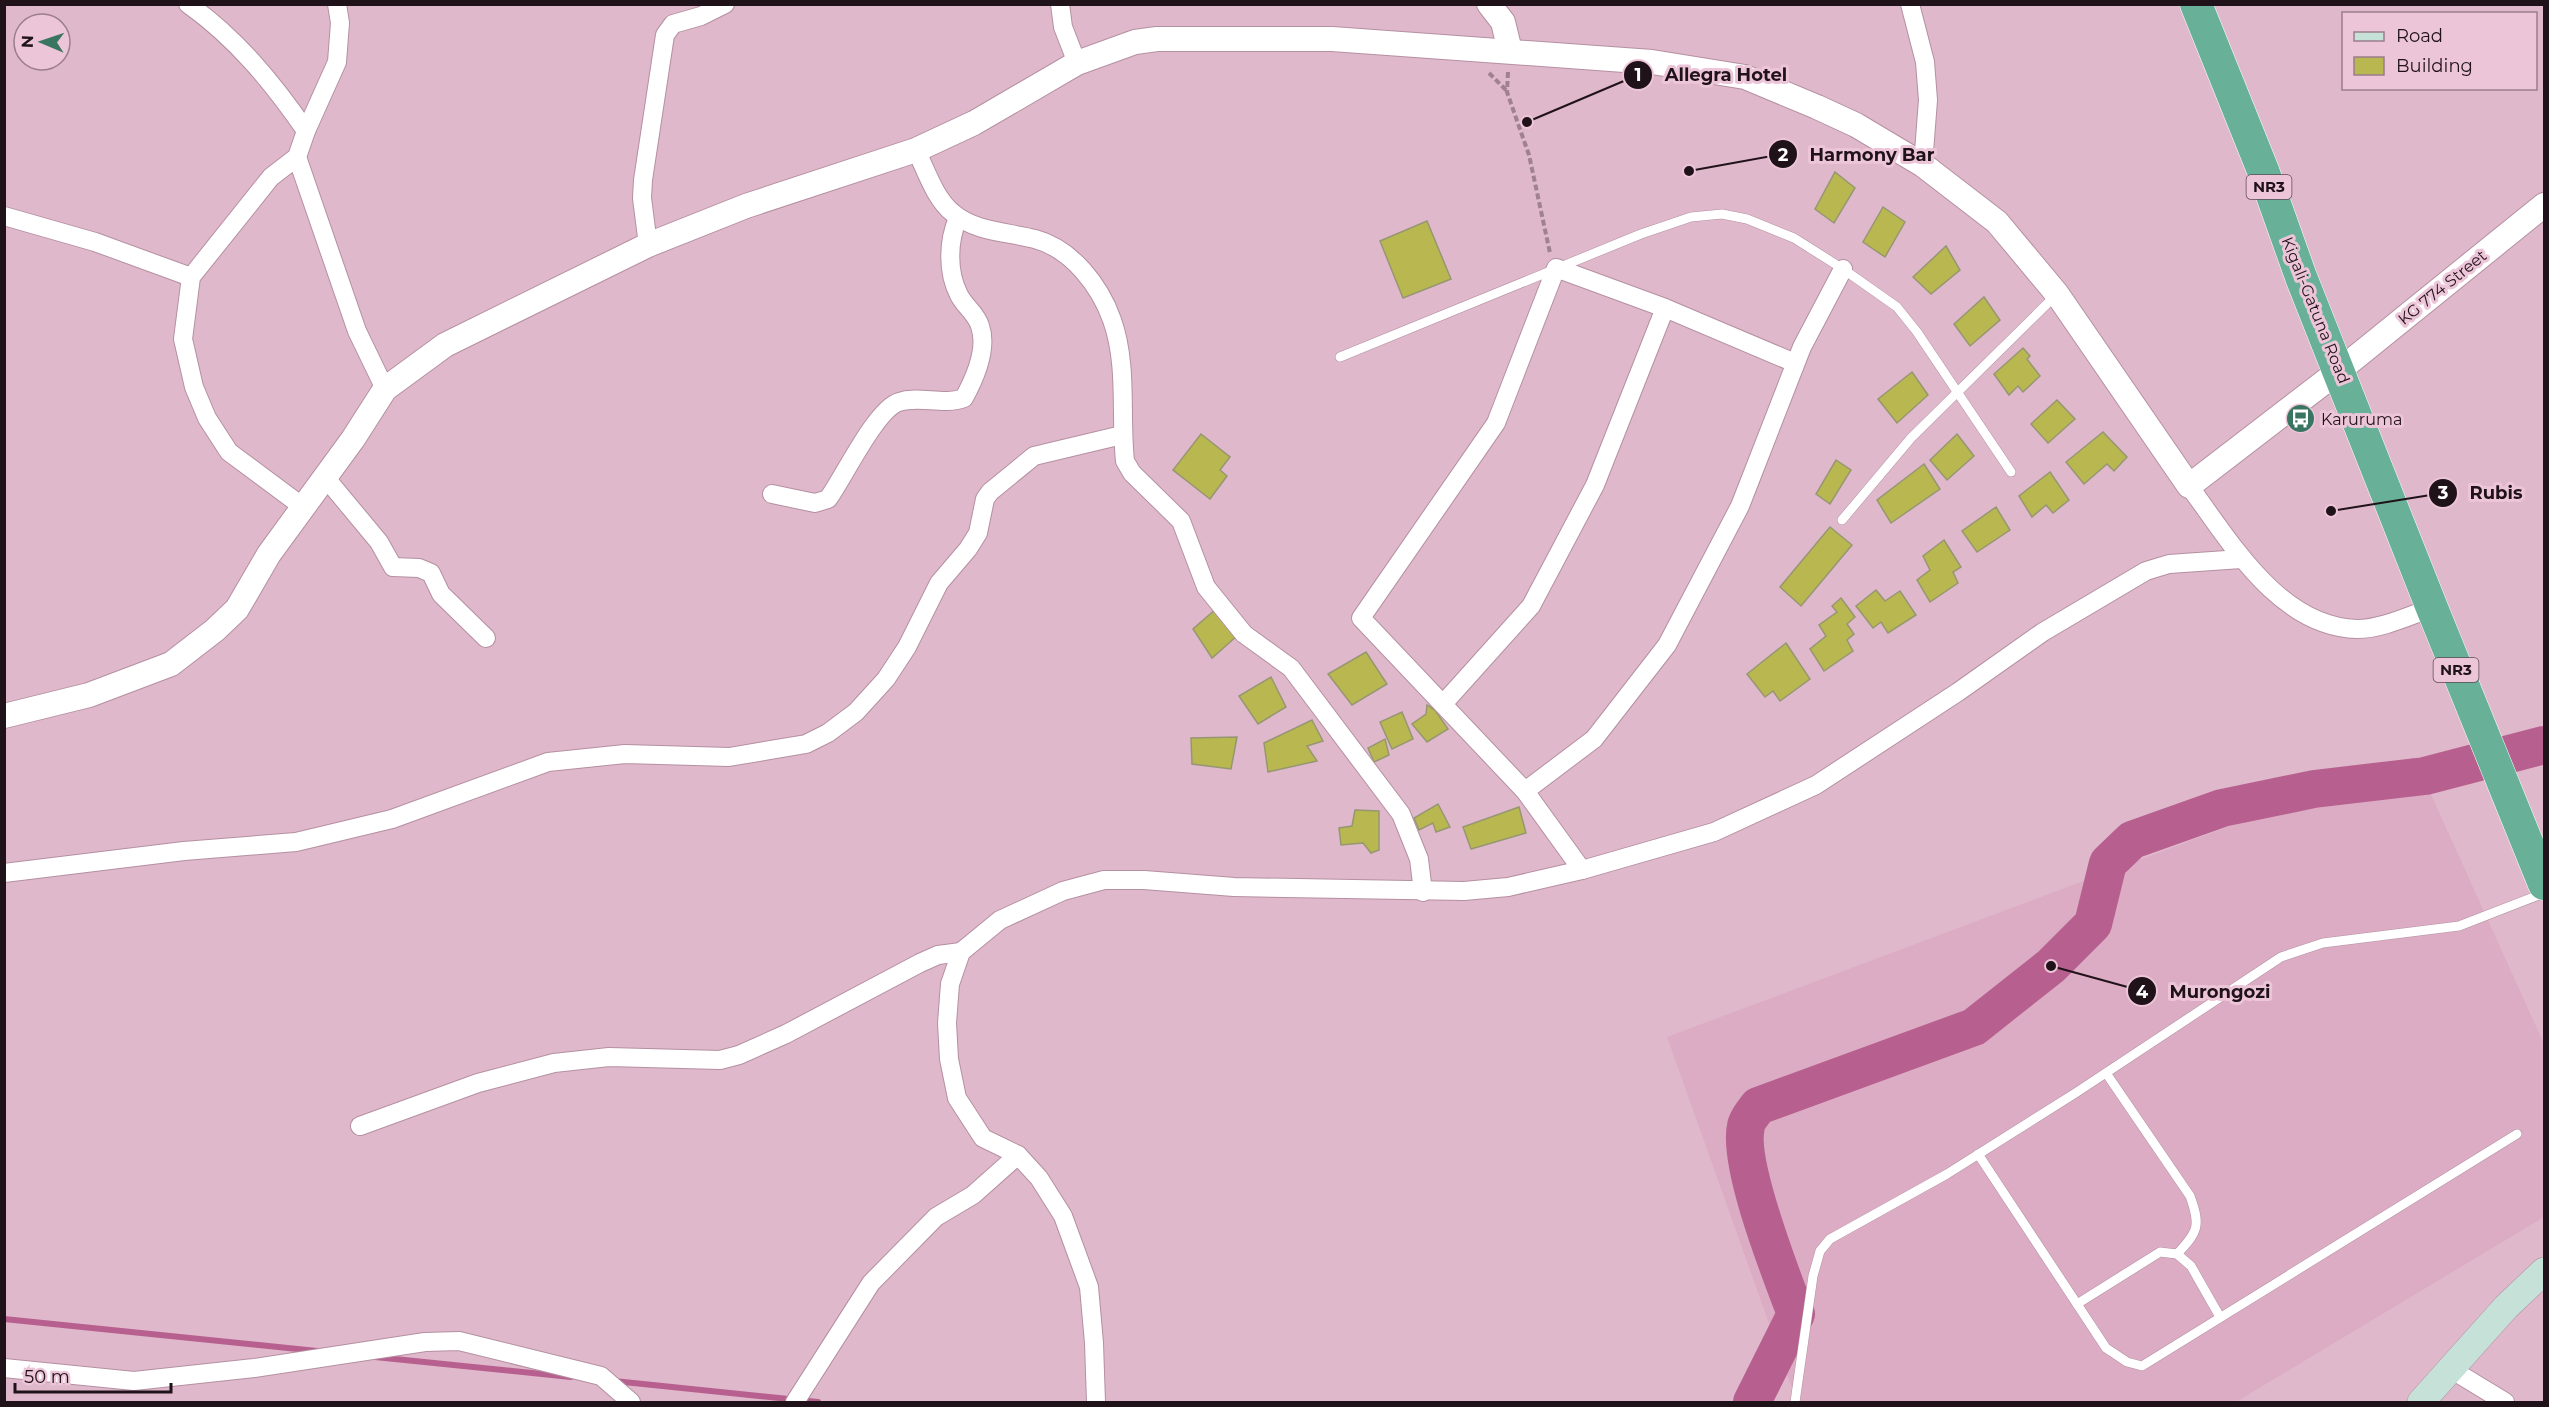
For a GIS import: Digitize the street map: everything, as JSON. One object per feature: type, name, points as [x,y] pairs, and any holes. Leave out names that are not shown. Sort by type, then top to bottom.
[{"type":"highway","name":"Kigali-Gatuna Road","points":[[2196,4],[2209,31],[2301,277],[2340,370],[2481,732],[2544,884]]},
{"type":"main road","points":[[2421,1402],[2449,1368],[2506,1307],[2544,1271]]},
{"type":"street","points":[[188,4],[227,36],[255,65],[279,92],[306,130]]},
{"type":"street","points":[[303,507],[229,452],[207,418],[194,387],[183,339],[191,277],[271,177],[297,157],[306,130],[337,62],[340,23],[337,4]]},
{"type":"street","points":[[648,245],[642,198],[665,35],[673,24],[701,16],[725,4]]},
{"type":"street","points":[[1060,4],[1063,27],[1077,63]]},
{"type":"street","points":[[1489,4],[1503,22],[1510,51]]},
{"type":"street","points":[[1910,4],[1925,62],[1929,100],[1923,165]]},
{"type":"street","points":[[4,716],[89,695],[171,664],[193,648],[237,609],[269,554],[385,389],[426,357],[466,333],[522,308],[648,245],[746,206],[916,150],[974,123],[1077,63],[1135,42],[1177,37],[1332,39],[1652,62],[1745,77],[1856,125],[1923,165],[1997,222],[2057,294],[2188,486],[2241,559],[2269,586],[2311,619],[2334,626],[2374,627],[2432,608]]},
{"type":"street","points":[[916,150],[943,203],[958,218],[995,231],[1037,240],[1059,251],[1098,290],[1113,322],[1122,370],[1122,435],[1125,461],[1132,473],[1181,521],[1206,587],[1244,634],[1291,668],[1401,814],[1419,859],[1423,892]]},
{"type":"street","points":[[297,157],[357,331],[385,389]]},
{"type":"street","name":"KG 774 Street","points":[[2188,486],[2340,370],[2544,205]]},
{"type":"street","points":[[4,216],[105,246],[191,277]]},
{"type":"street","points":[[772,494],[815,503],[828,500],[885,409],[911,399],[954,401],[964,398],[983,347],[981,327],[976,315],[960,296],[953,279],[950,245],[958,218]]},
{"type":"street","points":[[1582,870],[1525,791],[1361,618],[1496,423],[1556,268],[1665,308],[1796,363]]},
{"type":"street","points":[[1525,791],[1594,739],[1667,645],[1740,506],[1796,363],[1844,269]]},
{"type":"street","points":[[1443,704],[1531,606],[1595,485],[1665,308]]},
{"type":"street","points":[[4,873],[184,851],[296,842],[392,819],[548,762],[625,754],[729,757],[806,744],[828,734],[856,712],[886,679],[939,583],[968,549],[978,533],[985,499],[990,492],[1034,456],[1122,435]]},
{"type":"street","points":[[325,477],[379,542],[393,567],[419,567],[431,573],[441,594],[486,638]]},
{"type":"street","points":[[360,1126],[478,1083],[554,1064],[609,1057],[720,1060],[739,1055],[786,1034],[920,963],[938,955],[961,952],[1000,921],[1030,905],[1063,891],[1104,880],[1423,892],[1508,887],[1582,870],[1714,832],[1816,785],[1958,692],[2043,632],[2146,571],[2169,564],[2241,559]]},
{"type":"street","points":[[961,952],[950,984],[947,1023],[949,1059],[957,1098],[982,1138],[1018,1155],[1039,1178],[1063,1216],[1089,1287],[1096,1402]]},
{"type":"street","points":[[795,1402],[871,1283],[936,1217],[973,1195],[1018,1155]]},
{"type":"street","points":[[4,1368],[134,1381],[254,1368],[425,1342],[459,1341],[601,1376],[631,1402]]},
{"type":"street","points":[[2449,1368],[2505,1402]]},
{"type":"lane","points":[[1340,357],[1556,268],[1681,220],[1722,214],[1747,219],[1794,238],[1844,269],[1897,307],[1917,332],[2012,472]]},
{"type":"lane","points":[[1842,520],[1911,438],[2057,294]]},
{"type":"lane","points":[[1795,1402],[1813,1276],[1820,1251],[1830,1239],[1978,1154],[2282,957],[2323,944],[2459,926],[2544,893]]},
{"type":"lane","points":[[2106,1073],[2190,1196],[2198,1217],[2194,1236],[2177,1254]]},
{"type":"lane","points":[[1978,1154],[2106,1348],[2127,1362],[2142,1366],[2517,1134]]},
{"type":"lane","points":[[2077,1304],[2160,1252],[2177,1254],[2191,1266],[2220,1317]]},
{"type":"path","points":[[1510,51],[1507,92],[1529,155],[1547,246],[1556,268]]},
{"type":"shaded area","points":[[2414,757],[2544,1044],[2544,1217],[2236,1402],[1797,1402],[1667,1037]]},
{"type":"building","points":[[1835,172],[1855,188],[1834,223],[1815,209]]},
{"type":"building","points":[[1883,207],[1905,222],[1885,257],[1863,242]]},
{"type":"building","points":[[1427,221],[1451,279],[1403,298],[1380,241]]},
{"type":"building","points":[[1946,246],[1960,270],[1931,294],[1913,277]]},
{"type":"building","points":[[1984,297],[2000,320],[1970,346],[1954,324]]},
{"type":"building","points":[[2023,348],[2030,356],[2027,359],[2040,376],[2023,392],[2018,386],[2009,395],[1994,374]]},
{"type":"building","points":[[1912,372],[1928,395],[1897,423],[1878,399]]},
{"type":"building","points":[[2057,400],[2075,419],[2048,443],[2031,424]]},
{"type":"building","points":[[2103,432],[2127,457],[2114,471],[2107,464],[2084,484],[2066,462]]},
{"type":"building","points":[[1201,434],[1230,457],[1220,470],[1227,476],[1210,499],[1173,470]]},
{"type":"building","points":[[1957,434],[1974,456],[1947,480],[1930,460]]},
{"type":"building","points":[[1836,460],[1851,470],[1830,504],[1816,494]]},
{"type":"building","points":[[1924,464],[1940,489],[1891,523],[1877,500]]},
{"type":"building","points":[[2050,472],[2069,500],[2053,513],[2046,505],[2032,517],[2019,496]]},
{"type":"building","points":[[1996,507],[2010,530],[1977,552],[1962,531]]},
{"type":"building","points":[[1830,527],[1852,545],[1801,606],[1780,587]]},
{"type":"building","points":[[1944,540],[1961,567],[1953,572],[1958,583],[1930,602],[1917,580],[1930,570],[1923,556]]},
{"type":"building","points":[[1876,590],[1885,601],[1900,591],[1916,615],[1888,633],[1881,622],[1873,628],[1856,606]]},
{"type":"building","points":[[1841,598],[1855,617],[1847,624],[1854,634],[1847,640],[1853,651],[1824,671],[1810,649],[1826,636],[1819,625],[1837,612],[1832,606]]},
{"type":"building","points":[[1216,609],[1238,635],[1212,658],[1193,629]]},
{"type":"building","points":[[1786,643],[1810,679],[1780,701],[1773,691],[1765,697],[1747,674]]},
{"type":"building","points":[[1366,652],[1387,684],[1352,705],[1328,674]]},
{"type":"building","points":[[1271,677],[1286,707],[1258,724],[1239,696]]},
{"type":"building","points":[[1427,705],[1435,710],[1448,729],[1427,742],[1412,724],[1426,714]]},
{"type":"building","points":[[1402,712],[1413,739],[1392,749],[1380,722]]},
{"type":"building","points":[[1312,720],[1323,741],[1307,746],[1317,761],[1268,772],[1264,743]]},
{"type":"building","points":[[1237,737],[1231,769],[1192,764],[1191,738]]},
{"type":"building","points":[[1385,739],[1389,755],[1374,762],[1368,748]]},
{"type":"building","points":[[1438,804],[1450,827],[1436,832],[1433,823],[1419,830],[1414,818]]},
{"type":"building","points":[[1519,807],[1526,833],[1471,849],[1463,827]]},
{"type":"building","points":[[1355,810],[1379,811],[1379,850],[1371,853],[1363,843],[1341,845],[1339,828],[1352,826]]},
{"type":"waterway","points":[[1752,1402],[1796,1314],[1771,1247],[1748,1166],[1745,1143],[1746,1126],[1758,1106],[1974,1027],[2051,966],[2093,924],[2108,863],[2132,840],[2222,808],[2314,789],[2425,776],[2544,745]]},
{"type":"waterway","points":[[4,1319],[317,1351]]},
{"type":"waterway","points":[[375,1357],[571,1377]]},
{"type":"waterway","points":[[614,1381],[818,1402]]},
{"type":"place","name":"Allegra Hotel","points":[[1527,122]]},
{"type":"place","name":"Harmony Bar","points":[[1689,171]]},
{"type":"place","name":"Karuruma","points":[[2300,419]]},
{"type":"place","name":"Rubis","points":[[2331,511]]},
{"type":"place","name":"Murongozi","points":[[2051,966]]}]
